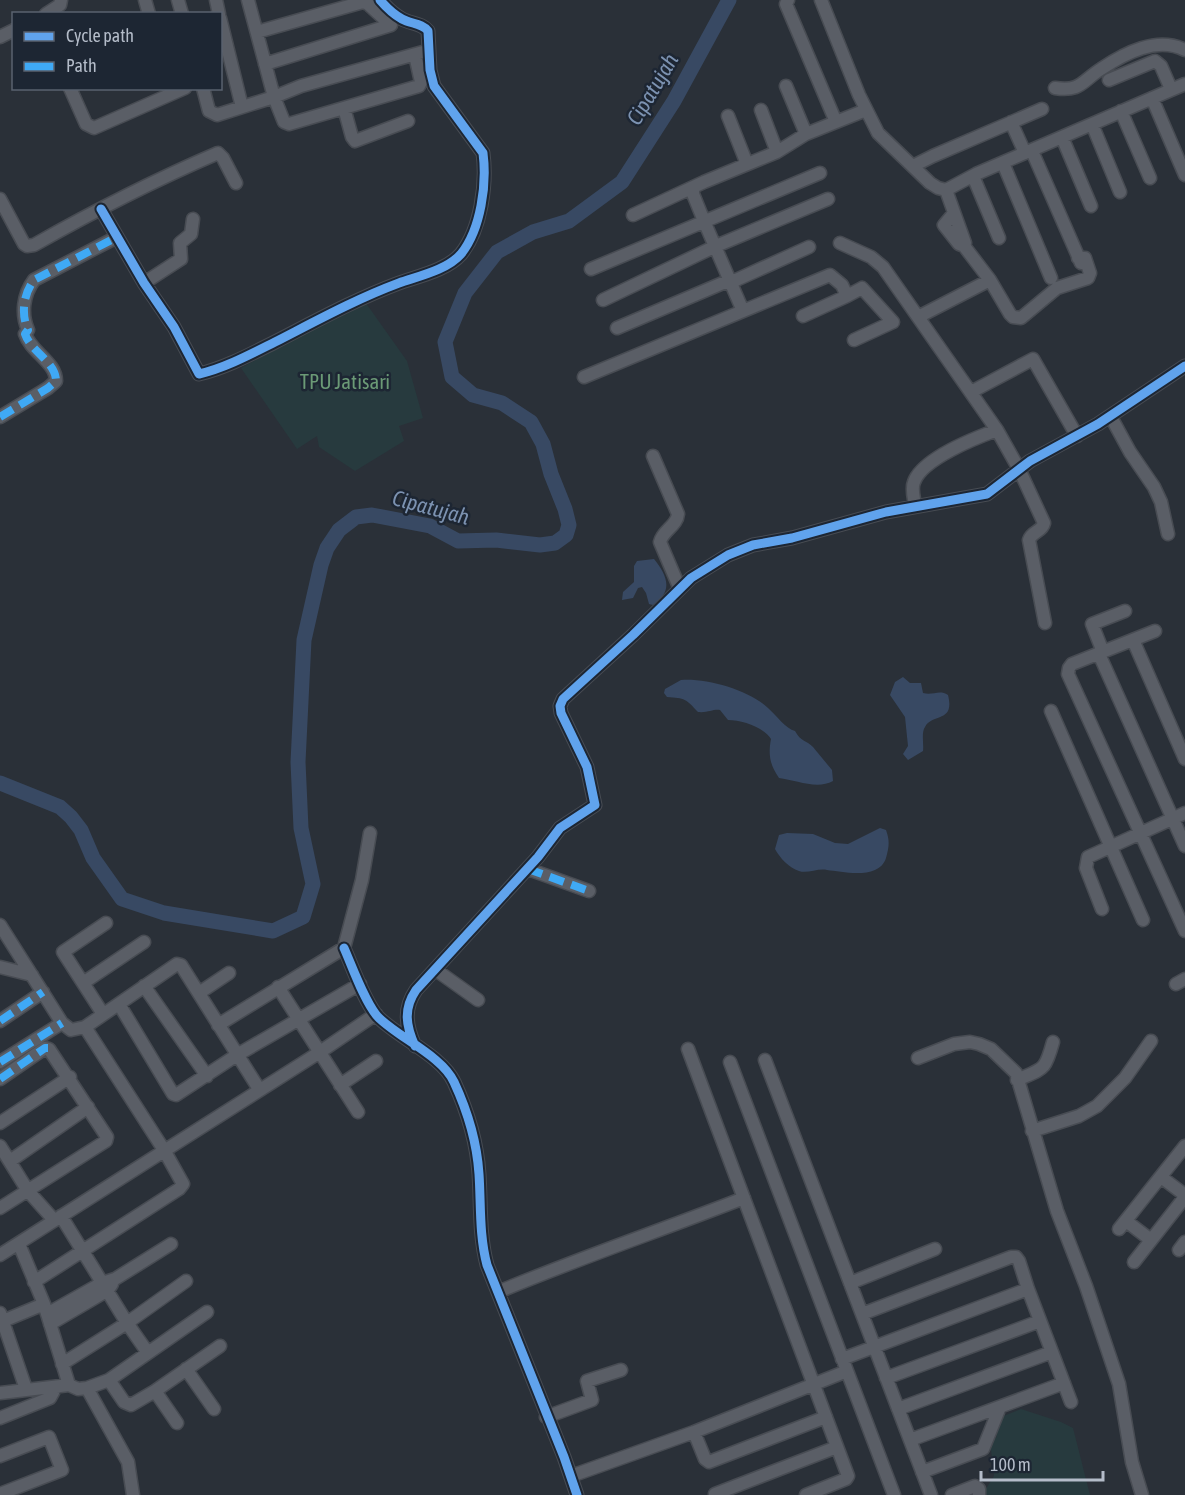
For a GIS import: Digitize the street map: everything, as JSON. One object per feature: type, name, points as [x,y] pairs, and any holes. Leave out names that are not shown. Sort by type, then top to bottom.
[{"type":"street","points":[[49,12],[58,7],[62,0]]},
{"type":"street","points":[[204,90],[211,114],[217,115],[274,97],[301,86],[419,53],[421,82],[419,86],[286,124],[274,97],[249,0]]},
{"type":"street","points":[[101,209],[144,283],[174,327],[200,374],[255,352],[365,296],[442,267],[461,253],[479,219],[483,153],[434,86],[430,70],[431,48],[428,31],[420,25],[403,20],[380,0]]},
{"type":"street","points":[[788,0],[786,4],[836,122]]},
{"type":"street","points":[[821,0],[866,110],[884,140],[934,186],[946,190],[1121,111],[1181,87],[1155,61],[1109,80]]},
{"type":"street","points":[[257,33],[363,2],[369,4],[391,25],[265,64]]},
{"type":"street","points":[[222,26],[242,107]]},
{"type":"street","points":[[1055,88],[1073,88],[1082,85],[1099,69],[1151,45],[1165,44],[1185,50]]},
{"type":"street","points":[[786,86],[806,134]]},
{"type":"street","points":[[71,90],[86,124],[94,128],[171,91]]},
{"type":"street","points":[[1152,98],[1185,175]]},
{"type":"street","points":[[344,108],[355,141],[408,121]]},
{"type":"street","points":[[912,166],[1042,109]]},
{"type":"street","points":[[762,110],[777,152]]},
{"type":"street","points":[[633,216],[777,152],[806,134],[866,110]]},
{"type":"street","points":[[1121,111],[1150,178]]},
{"type":"street","points":[[728,116],[747,164]]},
{"type":"street","points":[[946,190],[965,243],[964,246],[990,280],[1013,317],[1021,318],[1057,288],[1088,278],[1090,273],[1085,258],[1080,260],[1029,152],[1011,122]]},
{"type":"street","points":[[1092,124],[1120,192]]},
{"type":"street","points":[[1062,137],[1091,206]]},
{"type":"street","points":[[0,199],[27,246],[34,245],[178,170],[218,153],[236,183]]},
{"type":"street","points":[[1003,163],[1051,278]]},
{"type":"street","points":[[591,269],[820,173]]},
{"type":"street","points":[[973,176],[999,238]]},
{"type":"street","points":[[693,188],[693,194],[743,311]]},
{"type":"street","points":[[603,300],[716,246],[828,199]]},
{"type":"street","points":[[144,283],[181,259],[180,243],[191,234],[193,219]]},
{"type":"street","points":[[0,417],[56,381],[51,367],[28,341],[25,334],[28,330],[23,318],[29,286],[34,280],[117,237]]},
{"type":"street","points":[[840,243],[877,261],[997,430],[1019,469],[1044,523],[1042,528],[1032,534],[1029,540],[1045,623]]},
{"type":"street","points":[[617,328],[809,248]]},
{"type":"street","points":[[584,377],[830,275],[842,285],[848,296]]},
{"type":"street","points":[[918,316],[990,280]]},
{"type":"street","points":[[803,316],[862,288],[893,322],[854,340]]},
{"type":"street","points":[[971,392],[1033,359],[1077,436]]},
{"type":"street","points":[[415,1046],[406,1022],[408,1004],[416,990],[528,869],[560,828],[596,804],[587,766],[561,712],[562,699],[680,589],[706,568],[742,549],[915,505],[983,495],[1004,483],[1019,469],[1111,417],[1185,366]]},
{"type":"street","points":[[1111,417],[1130,452],[1154,487],[1161,502],[1168,534]]},
{"type":"street","points":[[915,505],[913,483],[918,475],[947,452],[997,430]]},
{"type":"street","points":[[653,456],[678,514],[677,519],[662,535],[660,542],[680,589]]},
{"type":"street","points":[[1125,611],[1092,624],[1101,653],[1185,846]]},
{"type":"street","points":[[1155,631],[1072,664],[1068,674],[1185,931]]},
{"type":"street","points":[[1133,640],[1185,759]]},
{"type":"street","points":[[1051,711],[1143,920]]},
{"type":"street","points":[[1102,909],[1086,868],[1086,860],[1090,854],[1185,813]]},
{"type":"street","points":[[370,833],[357,903],[344,948],[376,1014],[388,1027],[438,1063],[450,1075],[471,1127],[479,1171],[483,1250],[490,1274],[577,1495]]},
{"type":"street","points":[[528,869],[590,891]]},
{"type":"street","points":[[103,1014],[63,952],[106,923]]},
{"type":"street","points":[[0,925],[62,1023],[71,1030],[85,1027],[180,964],[259,1089]]},
{"type":"street","points":[[83,982],[144,942]]},
{"type":"street","points":[[218,1025],[344,948]]},
{"type":"street","points":[[2,970],[32,975]]},
{"type":"street","points":[[436,970],[478,1000]]},
{"type":"street","points":[[199,993],[229,974]]},
{"type":"street","points":[[118,1004],[172,1094],[178,1094],[237,1055],[360,984]]},
{"type":"street","points":[[144,986],[207,1076]]},
{"type":"street","points":[[278,987],[358,1112]]},
{"type":"street","points":[[0,1021],[43,992]]},
{"type":"street","points":[[0,1255],[19,1245],[57,1218],[320,1052],[376,1014]]},
{"type":"street","points":[[0,1062],[62,1023]]},
{"type":"street","points":[[34,1282],[182,1187],[182,1182],[164,1150],[85,1027]]},
{"type":"street","points":[[1032,1131],[1079,1116],[1097,1106],[1125,1078],[1151,1041]]},
{"type":"street","points":[[918,1058],[954,1044],[970,1042],[985,1045],[1016,1073],[1057,1210],[1086,1286],[1119,1384],[1132,1462],[1142,1495]]},
{"type":"street","points":[[1017,1080],[1044,1066],[1053,1042]]},
{"type":"street","points":[[0,1079],[46,1048],[50,1050],[107,1136],[107,1140],[0,1208]]},
{"type":"street","points":[[688,1049],[848,1478],[806,1495]]},
{"type":"street","points":[[765,1060],[931,1495]]},
{"type":"street","points":[[340,1085],[376,1061]]},
{"type":"street","points":[[730,1062],[894,1495]]},
{"type":"street","points":[[0,1123],[70,1077]]},
{"type":"street","points":[[10,1161],[88,1107]]},
{"type":"street","points":[[0,1146],[28,1191],[57,1218],[84,1250],[108,1284],[127,1323],[148,1353]]},
{"type":"street","points":[[1151,1240],[1122,1225],[1185,1146]]},
{"type":"street","points":[[1134,1262],[1185,1196],[1161,1177]]},
{"type":"street","points":[[498,1292],[593,1253],[636,1240],[744,1198]]},
{"type":"street","points":[[27,1389],[1,1317],[47,1314],[108,1284],[171,1244]]},
{"type":"street","points":[[19,1245],[47,1314],[69,1385]]},
{"type":"street","points":[[850,1282],[934,1249]]},
{"type":"street","points":[[862,1314],[1014,1257],[1019,1262],[1071,1402]]},
{"type":"street","points":[[62,1364],[127,1323],[186,1281]]},
{"type":"street","points":[[571,1476],[694,1432],[814,1384],[874,1346],[1028,1289]]},
{"type":"street","points":[[0,1393],[69,1385],[78,1389],[87,1388],[109,1380],[207,1312]]},
{"type":"street","points":[[886,1378],[1040,1321]]},
{"type":"street","points":[[109,1380],[124,1402],[131,1405],[220,1346]]},
{"type":"street","points":[[898,1409],[1052,1352]]},
{"type":"street","points":[[186,1369],[214,1410]]},
{"type":"street","points":[[546,1417],[592,1400],[586,1381],[621,1370]]},
{"type":"street","points":[[910,1440],[1064,1383]]},
{"type":"street","points":[[0,1418],[50,1398],[56,1387]]},
{"type":"street","points":[[87,1388],[128,1462],[133,1495]]},
{"type":"street","points":[[155,1390],[177,1423]]},
{"type":"street","points":[[922,1472],[983,1449],[1000,1407]]},
{"type":"street","points":[[694,1432],[705,1459],[709,1462],[826,1416]]},
{"type":"street","points":[[0,1456],[49,1437],[62,1470],[0,1494]]},
{"type":"street","points":[[715,1494],[741,1490],[837,1447]]},
{"type":"street","points":[[952,1495],[975,1486],[979,1489],[979,1495]]},
{"type":"green space","name":"TPU Jatisari","points":[[363,299],[407,361],[423,418],[399,426],[404,441],[355,471],[319,447],[317,436],[297,449],[241,368]]},
{"type":"green space","points":[[1021,1409],[1073,1428],[1090,1495],[982,1495],[994,1476],[990,1441],[996,1438],[1001,1417]]},
{"type":"water","points":[[654,559],[666,583],[666,589],[660,600],[653,605],[649,604],[642,587],[638,588],[633,598],[622,600],[623,592],[634,582],[634,566],[637,561]]},
{"type":"water","points":[[903,677],[910,683],[921,683],[923,693],[948,695],[949,704],[946,714],[925,727],[923,751],[908,760],[903,754],[908,746],[905,717],[890,695],[895,682]]},
{"type":"water","points":[[681,680],[703,681],[727,686],[760,702],[813,747],[832,770],[833,781],[813,785],[779,778],[771,760],[771,739],[763,731],[740,721],[728,720],[720,710],[698,712],[685,700],[667,697],[664,693],[665,689]]},
{"type":"water","points":[[880,828],[886,830],[889,844],[886,858],[882,865],[869,872],[799,871],[785,862],[775,849],[779,835],[787,833],[813,834],[835,843],[848,844]]},
{"type":"waterway","name":"Cipatujah","points":[[0,783],[60,807],[71,817],[81,830],[93,858],[122,899],[164,913],[273,931],[303,917],[313,884],[301,828],[298,762],[304,640],[327,548],[339,530],[356,517],[372,515],[430,526],[458,541],[496,540],[540,545],[555,543],[566,535],[569,525],[565,509],[551,474],[543,444],[531,422],[502,403],[473,395],[452,377],[445,342],[465,293],[497,252],[533,232],[569,221],[622,182],[674,101],[729,0]]},
{"type":"marked path","points":[[0,417],[56,381],[52,368],[32,346],[25,334],[28,330],[24,318],[24,305],[27,292],[34,280],[117,237]]},
{"type":"marked path","points":[[528,869],[589,891]]},
{"type":"marked path","points":[[0,1021],[43,992]]},
{"type":"marked path","points":[[0,1062],[62,1023]]},
{"type":"marked path","points":[[0,1079],[48,1048]]},
{"type":"cycle path","points":[[101,209],[144,283],[174,327],[199,374],[238,360],[352,303],[383,289],[432,272],[455,260],[468,244],[478,219],[483,192],[483,153],[434,86],[430,70],[428,31],[423,26],[405,21],[380,0]]},
{"type":"cycle path","points":[[415,1046],[407,1018],[409,1004],[416,990],[538,857],[560,828],[595,805],[587,767],[561,713],[560,706],[563,699],[691,578],[728,555],[753,545],[792,538],[886,512],[987,494],[1030,461],[1098,424],[1185,366]]},
{"type":"cycle path","points":[[344,948],[373,1011],[387,1025],[440,1064],[454,1082],[459,1093],[476,1150],[481,1231],[487,1265],[577,1495]]}]
